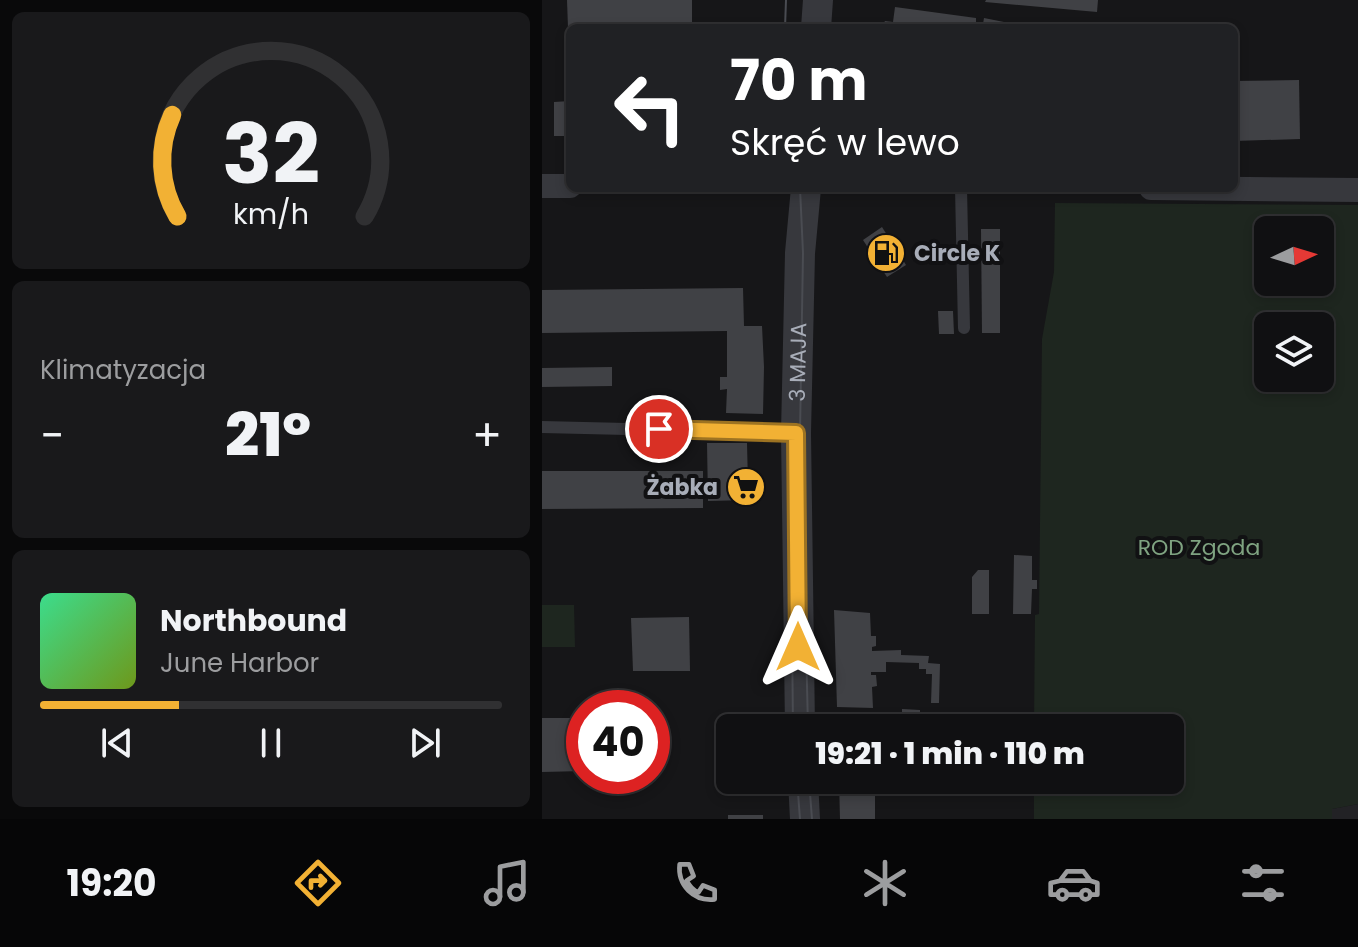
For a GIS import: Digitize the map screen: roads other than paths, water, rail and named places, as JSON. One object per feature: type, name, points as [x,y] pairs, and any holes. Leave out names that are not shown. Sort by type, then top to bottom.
[{"type":"street","points":[[816,24],[818,0]]},
{"type":"street","points":[[542,186],[566,186]]},
{"type":"street","points":[[1238,189],[1358,190]]},
{"type":"street","name":"3 MAJA","points":[[800,714],[796,433],[800,253],[806,192]]},
{"type":"street","points":[[804,794],[805,819]]},
{"type":"lane","points":[[961,192],[964,328]]},
{"type":"lane","points":[[542,427],[796,433]]},
{"type":"tram line","points":[[785,24],[786,0]]},
{"type":"tram line","points":[[800,192],[803,253],[801,550],[808,714]]},
{"type":"tram line","points":[[791,536],[793,714]]},
{"type":"tram line","points":[[798,794],[800,819]]},
{"type":"tram line","points":[[810,794],[812,819]]},
{"type":"place","name":"Circle K","points":[[886,253]]},
{"type":"place","name":"Żabka","points":[[746,487]]},
{"type":"park label","name":"ROD Zgoda","points":[[1199,547]]}]
